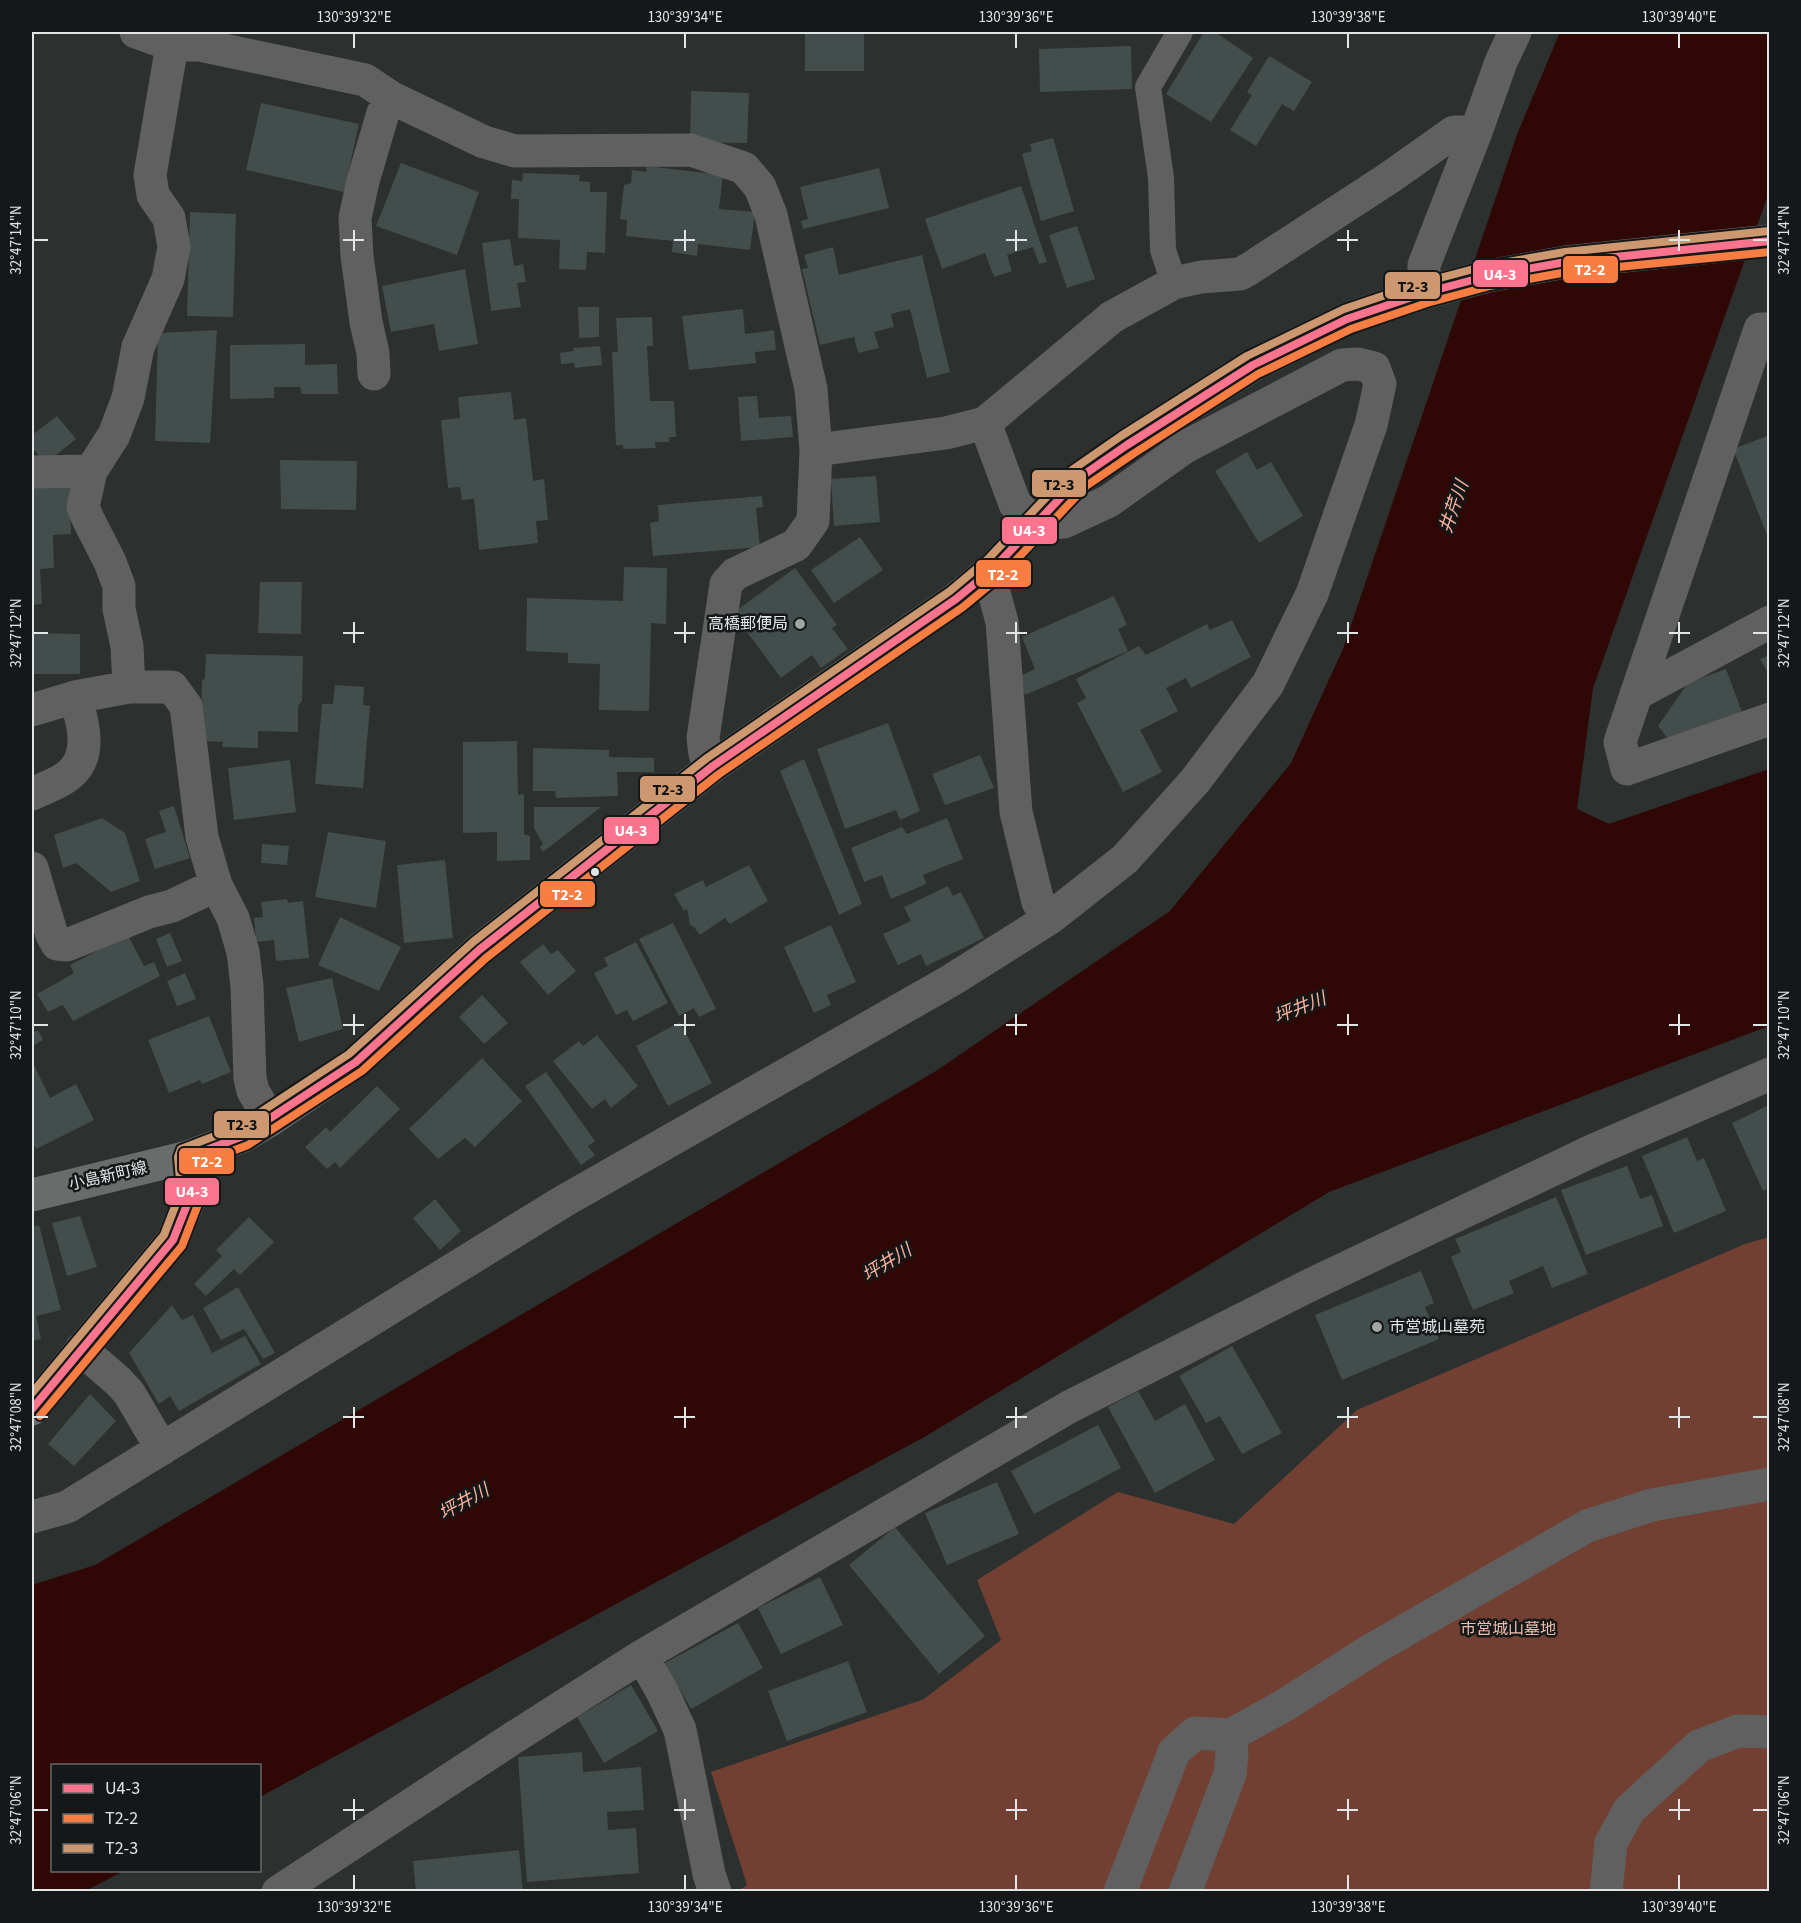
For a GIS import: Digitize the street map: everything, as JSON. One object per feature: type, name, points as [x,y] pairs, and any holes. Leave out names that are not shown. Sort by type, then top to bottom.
[{"type":"main road","name":"小島新町線","points":[[32,1195],[188,1157],[243,1136],[356,1062],[480,950],[713,766],[956,599],[982,577],[1079,478],[1127,444],[1253,365],[1347,319],[1488,276],[1566,262],[1769,241]]},
{"type":"main road","points":[[33,1404],[173,1240],[192,1192],[188,1157]]},
{"type":"street","points":[[135,32],[172,45],[200,45],[365,80],[392,98],[484,142],[515,151],[691,150],[744,168],[760,188],[771,215],[811,389],[816,450],[813,522],[796,545],[735,574],[726,584],[703,738],[705,754],[713,766]]},
{"type":"street","points":[[1437,290],[1424,265],[1501,62],[1515,32]]},
{"type":"street","points":[[129,687],[127,646],[119,609],[119,586],[83,507],[91,471],[114,435],[128,398],[138,347],[168,279],[174,248],[169,218],[153,195],[150,176],[172,45]]},
{"type":"street","points":[[374,374],[373,353],[366,322],[357,256],[355,218],[363,181],[383,113],[392,98]]},
{"type":"street","points":[[816,450],[946,433],[985,423],[1112,317],[1174,283],[1201,277],[1239,274],[1249,269],[1389,178],[1454,132],[1476,132]]},
{"type":"street","points":[[1770,329],[1760,329],[1620,742],[1627,769],[1770,718]]},
{"type":"street","points":[[32,1517],[67,1507],[564,1201],[950,981],[1050,918],[1125,859],[1195,781],[1268,684],[1312,594],[1371,425],[1380,384],[1374,368],[1358,364],[1342,365],[1185,447],[1109,501],[1064,522],[1035,524],[1015,504],[985,423]]},
{"type":"street","points":[[32,472],[91,471]]},
{"type":"street","points":[[982,577],[995,596],[1002,622],[1016,812],[1038,902],[1050,918]]},
{"type":"street","points":[[1636,694],[1770,622]]},
{"type":"street","points":[[32,710],[75,697],[129,687],[172,687],[186,706],[202,837],[216,885],[232,918],[243,952],[248,986],[250,1078],[253,1091],[270,1120]]},
{"type":"street","points":[[32,794],[65,778],[79,764],[85,742],[82,718],[75,697]]},
{"type":"street","points":[[32,868],[52,935],[57,944],[67,945],[149,912],[172,906],[216,885]]},
{"type":"street","points":[[278,1892],[642,1656],[1070,1407],[1318,1281],[1594,1150],[1770,1074]]},
{"type":"street","points":[[81,1349],[129,1393],[162,1449]]},
{"type":"street","points":[[1120,1892],[1174,1752],[1195,1733],[1231,1735],[1285,1705],[1371,1650],[1587,1526],[1652,1505],[1770,1484]]},
{"type":"street","points":[[642,1656],[680,1730],[709,1874],[715,1892]]},
{"type":"street","points":[[1606,1892],[1611,1843],[1629,1810],[1700,1746],[1738,1731],[1770,1732]]},
{"type":"street","points":[[1185,1892],[1230,1774],[1231,1735]]},
{"type":"lane","points":[[1174,283],[1163,250],[1161,178],[1148,87],[1180,32]]},
{"type":"green space","name":"市営城山墓地","points":[[1769,1237],[1769,1891],[738,1891],[747,1885],[711,1772],[924,1699],[1001,1640],[977,1580],[1118,1492],[1234,1524],[1357,1410],[1745,1244]]},
{"type":"water","points":[[1560,32],[1769,32],[1769,192],[1593,688],[1577,809],[1609,824],[1769,769],[1769,1026],[1329,1192],[926,1436],[261,1796],[261,1764],[51,1764],[51,1872],[122,1872],[85,1891],[32,1891],[32,1585],[95,1565],[936,1071],[1170,911],[1291,763],[1343,649],[1518,132]]},
{"type":"building","points":[[805,32],[864,32],[864,71],[805,71]]},
{"type":"building","points":[[1204,32],[1215,32],[1253,58],[1211,122],[1166,94]]},
{"type":"building","points":[[1131,46],[1132,89],[1040,92],[1039,49]]},
{"type":"building","points":[[1269,56],[1312,82],[1294,111],[1282,104],[1256,146],[1230,130],[1252,95],[1247,92]]},
{"type":"building","points":[[691,91],[749,93],[747,143],[690,142]]},
{"type":"building","points":[[261,103],[359,124],[344,192],[246,170]]},
{"type":"building","points":[[1053,138],[1074,211],[1041,221],[1022,154],[1032,151],[1030,144]]},
{"type":"building","points":[[401,163],[479,192],[457,255],[376,226]]},
{"type":"building","points":[[647,166],[723,175],[719,209],[755,212],[750,250],[698,244],[697,256],[672,252],[673,241],[626,236],[627,220],[620,219],[624,185],[631,183],[632,170],[646,172]]},
{"type":"building","points":[[879,168],[889,208],[803,229],[801,221],[808,219],[800,187]]},
{"type":"building","points":[[523,173],[580,175],[579,181],[590,182],[590,192],[607,192],[605,253],[587,252],[586,270],[559,269],[560,240],[518,238],[519,199],[511,199],[512,180],[522,181]]},
{"type":"building","points":[[1021,186],[1047,262],[1039,264],[1033,247],[1007,255],[1012,271],[994,277],[985,253],[942,269],[925,219]]},
{"type":"building","points":[[190,212],[236,214],[233,317],[187,316]]},
{"type":"building","points":[[1077,226],[1095,279],[1067,288],[1049,235]]},
{"type":"building","points":[[510,239],[514,266],[523,264],[526,282],[517,283],[521,307],[491,311],[482,243]]},
{"type":"building","points":[[833,247],[839,275],[922,255],[950,372],[927,378],[910,309],[891,314],[894,327],[874,332],[879,348],[858,353],[854,337],[820,345],[802,269],[808,268],[804,255]]},
{"type":"building","points":[[465,269],[478,344],[439,351],[434,324],[391,332],[382,286]]},
{"type":"building","points":[[578,307],[599,307],[599,337],[579,338]]},
{"type":"building","points":[[743,309],[745,334],[774,330],[776,350],[755,352],[756,363],[689,370],[682,316]]},
{"type":"building","points":[[652,317],[653,346],[647,346],[650,401],[674,401],[676,437],[669,437],[669,442],[655,442],[656,448],[623,449],[623,445],[616,445],[612,352],[618,352],[616,318]]},
{"type":"building","points":[[217,330],[210,443],[155,441],[158,333]]},
{"type":"building","points":[[305,344],[305,365],[337,364],[338,394],[302,394],[300,387],[274,387],[274,398],[230,399],[230,345]]},
{"type":"building","points":[[600,346],[602,365],[575,368],[574,363],[561,364],[560,353],[574,351],[573,348]]},
{"type":"building","points":[[511,392],[514,420],[526,418],[533,481],[544,479],[548,520],[536,521],[538,543],[479,550],[474,499],[462,500],[460,487],[448,488],[441,420],[460,418],[458,397]]},
{"type":"building","points":[[757,396],[759,418],[791,416],[793,437],[741,441],[738,397]]},
{"type":"building","points":[[57,416],[76,439],[45,464],[32,447],[32,435]]},
{"type":"building","points":[[1770,435],[1770,540],[1769,540],[1733,449]]},
{"type":"building","points":[[1247,452],[1257,470],[1271,462],[1303,516],[1259,543],[1215,471]]},
{"type":"building","points":[[280,460],[357,461],[356,510],[281,509]]},
{"type":"building","points":[[876,476],[880,522],[834,526],[831,479]]},
{"type":"building","points":[[32,481],[70,487],[71,534],[53,535],[54,568],[40,569],[42,604],[32,605]]},
{"type":"building","points":[[762,496],[763,507],[756,508],[760,547],[653,556],[650,523],[659,521],[658,505]]},
{"type":"building","points":[[860,537],[883,570],[834,603],[811,570]]},
{"type":"building","points":[[624,567],[667,568],[666,624],[651,623],[649,711],[599,710],[600,664],[568,663],[568,653],[526,651],[527,598],[623,601]]},
{"type":"building","points":[[795,568],[837,625],[832,628],[848,649],[821,668],[812,655],[781,678],[733,613]]},
{"type":"building","points":[[260,582],[302,582],[301,634],[258,633]]},
{"type":"building","points":[[1114,596],[1127,625],[1118,629],[1128,651],[1025,695],[1018,677],[1035,669],[1022,637]]},
{"type":"building","points":[[1232,620],[1251,657],[1191,688],[1186,678],[1166,688],[1178,711],[1140,730],[1162,772],[1123,792],[1077,703],[1086,698],[1076,679],[1139,646],[1146,655],[1207,624],[1210,630]]},
{"type":"building","points":[[32,633],[80,634],[80,674],[32,674]]},
{"type":"building","points":[[206,654],[303,656],[302,701],[298,706],[298,732],[258,731],[258,748],[222,747],[223,742],[201,741],[202,681],[205,678]]},
{"type":"building","points":[[1770,655],[1770,677],[1760,659]]},
{"type":"building","points":[[1726,669],[1742,712],[1669,740],[1658,726],[1688,683]]},
{"type":"building","points":[[335,685],[364,687],[363,705],[370,706],[363,788],[315,784],[322,704],[333,704]]},
{"type":"building","points":[[888,723],[920,811],[900,820],[896,810],[845,829],[817,749]]},
{"type":"building","points":[[517,741],[518,795],[524,794],[524,834],[530,836],[530,860],[497,861],[497,832],[463,833],[463,742]]},
{"type":"building","points":[[533,748],[609,750],[609,757],[654,758],[654,772],[617,772],[618,796],[556,798],[555,791],[533,791]]},
{"type":"building","points":[[980,755],[994,788],[945,805],[932,774]]},
{"type":"building","points":[[804,759],[862,904],[839,915],[780,771]]},
{"type":"building","points":[[290,760],[296,812],[234,820],[228,768]]},
{"type":"building","points":[[174,806],[190,858],[155,869],[145,839],[166,832],[159,811]]},
{"type":"building","points":[[534,807],[601,807],[543,852],[540,847],[543,844],[534,828]]},
{"type":"building","points":[[102,818],[125,833],[140,881],[111,892],[76,863],[63,868],[54,835]]},
{"type":"building","points":[[947,818],[963,859],[923,875],[926,884],[891,899],[882,875],[864,882],[851,848],[902,827],[907,834]]},
{"type":"building","points":[[328,832],[386,841],[376,908],[315,897]]},
{"type":"building","points":[[262,844],[289,846],[287,865],[261,863]]},
{"type":"building","points":[[445,860],[453,938],[404,943],[397,865]]},
{"type":"building","points":[[749,865],[768,901],[730,924],[725,918],[700,935],[690,925],[687,909],[684,911],[674,894],[703,880],[706,887]]},
{"type":"building","points":[[948,886],[953,896],[961,892],[984,938],[926,966],[921,954],[898,965],[883,934],[911,921],[904,907]]},
{"type":"building","points":[[287,899],[288,903],[303,901],[309,958],[276,961],[274,940],[256,942],[254,918],[263,917],[261,902]]},
{"type":"building","points":[[340,917],[401,947],[379,991],[318,965]]},
{"type":"building","points":[[673,923],[716,1009],[699,1017],[694,1008],[679,1016],[639,939]]},
{"type":"building","points":[[831,925],[856,982],[827,995],[831,1005],[814,1013],[784,947]]},
{"type":"building","points":[[170,933],[182,961],[167,967],[156,939]]},
{"type":"building","points":[[128,935],[144,966],[154,962],[160,976],[73,1021],[63,1005],[48,1012],[37,994],[74,973],[70,965]]},
{"type":"building","points":[[636,942],[668,1003],[633,1021],[627,1010],[616,1015],[594,973],[608,966],[604,958]]},
{"type":"building","points":[[543,944],[551,954],[558,950],[576,971],[548,995],[520,962]]},
{"type":"building","points":[[185,973],[196,999],[177,1006],[167,981]]},
{"type":"building","points":[[332,978],[343,1029],[299,1042],[286,988]]},
{"type":"building","points":[[482,995],[508,1023],[484,1044],[459,1017]]},
{"type":"building","points":[[209,1016],[231,1072],[202,1084],[200,1080],[169,1093],[148,1040]]},
{"type":"building","points":[[680,1022],[712,1083],[668,1106],[636,1046]]},
{"type":"building","points":[[38,1030],[43,1040],[32,1046],[32,1033]]},
{"type":"building","points":[[597,1035],[638,1086],[611,1108],[605,1099],[592,1109],[553,1061],[579,1041],[583,1046]]},
{"type":"building","points":[[482,1058],[522,1101],[475,1147],[465,1138],[438,1159],[409,1129]]},
{"type":"building","points":[[32,1061],[50,1098],[76,1084],[94,1120],[36,1149],[32,1141]]},
{"type":"building","points":[[546,1072],[595,1141],[588,1146],[595,1155],[581,1165],[525,1086]]},
{"type":"building","points":[[377,1086],[400,1109],[340,1168],[335,1162],[327,1169],[305,1147],[326,1127],[330,1132]]},
{"type":"building","points":[[1767,1106],[1770,1111],[1770,1188],[1763,1191],[1732,1123]]},
{"type":"building","points":[[1687,1137],[1697,1161],[1704,1158],[1726,1211],[1674,1233],[1642,1156]]},
{"type":"building","points":[[1627,1166],[1640,1199],[1652,1195],[1663,1226],[1586,1255],[1561,1190]]},
{"type":"building","points":[[1556,1197],[1588,1274],[1552,1288],[1543,1266],[1509,1281],[1514,1293],[1473,1310],[1451,1257],[1461,1252],[1455,1239]]},
{"type":"building","points":[[435,1199],[461,1231],[440,1250],[413,1218]]},
{"type":"building","points":[[80,1216],[97,1267],[67,1276],[52,1223]]},
{"type":"building","points":[[249,1217],[274,1242],[240,1275],[234,1269],[206,1296],[194,1284],[222,1256],[216,1250]]},
{"type":"building","points":[[39,1225],[61,1310],[36,1316],[41,1339],[32,1341],[32,1227]]},
{"type":"building","name":"市営城山墓苑","points":[[1421,1271],[1434,1303],[1425,1307],[1439,1339],[1342,1380],[1315,1315]]},
{"type":"building","points":[[238,1287],[275,1353],[263,1359],[244,1329],[221,1340],[203,1308]]},
{"type":"building","points":[[172,1305],[182,1320],[193,1315],[212,1353],[245,1336],[261,1364],[179,1411],[170,1396],[159,1404],[129,1353]]},
{"type":"building","points":[[1232,1346],[1282,1433],[1242,1454],[1220,1416],[1206,1423],[1179,1376]]},
{"type":"building","points":[[1138,1391],[1155,1421],[1185,1404],[1215,1460],[1155,1493],[1108,1407]]},
{"type":"building","points":[[90,1394],[116,1421],[74,1466],[48,1444]]},
{"type":"building","points":[[1098,1425],[1121,1468],[1034,1514],[1011,1471]]},
{"type":"building","points":[[997,1482],[1019,1534],[947,1565],[925,1513]]},
{"type":"building","points":[[895,1527],[985,1636],[939,1674],[849,1565]]},
{"type":"building","points":[[820,1577],[843,1625],[781,1654],[758,1608]]},
{"type":"building","points":[[738,1623],[763,1668],[691,1709],[665,1663]]},
{"type":"building","points":[[848,1661],[867,1712],[787,1741],[768,1691]]},
{"type":"building","points":[[631,1685],[658,1731],[604,1763],[577,1717]]},
{"type":"building","points":[[582,1752],[583,1772],[641,1767],[644,1810],[607,1812],[608,1830],[636,1828],[639,1873],[527,1882],[518,1757]]},
{"type":"building","points":[[519,1850],[523,1892],[416,1892],[413,1861]]},
{"type":"transit line","name":"T2-3","points":[[32,1393],[164,1235],[181,1191],[178,1157],[181,1149],[238,1127],[349,1054],[473,942],[707,758],[950,591],[988,559],[1072,470],[1121,436],[1247,356],[1344,309],[1421,283],[1485,266],[1565,252],[1769,231]]},
{"type":"transit line","name":"U4-3","points":[[32,1409],[173,1240],[192,1192],[188,1157],[243,1136],[356,1062],[479,950],[713,766],[956,599],[995,567],[1079,478],[1127,445],[1253,365],[1347,319],[1424,293],[1488,276],[1566,262],[1770,241]]},
{"type":"transit line","name":"T2-2","points":[[40,1416],[182,1246],[202,1194],[199,1164],[248,1145],[362,1071],[486,958],[719,774],[963,607],[1003,574],[1086,486],[1133,454],[1258,374],[1351,329],[1427,303],[1490,286],[1567,272],[1770,252]]},
{"type":"place","name":"高橋郵便局","points":[[800,624]]},
{"type":"place","name":"市営城山墓苑","points":[[1377,1327]]},
{"type":"water label","name":"井芹川","points":[[1454,507]]},
{"type":"water label","name":"坪井川","points":[[1300,1008]]},
{"type":"water label","name":"坪井川","points":[[887,1263]]},
{"type":"water label","name":"坪井川","points":[[464,1502]]}]
